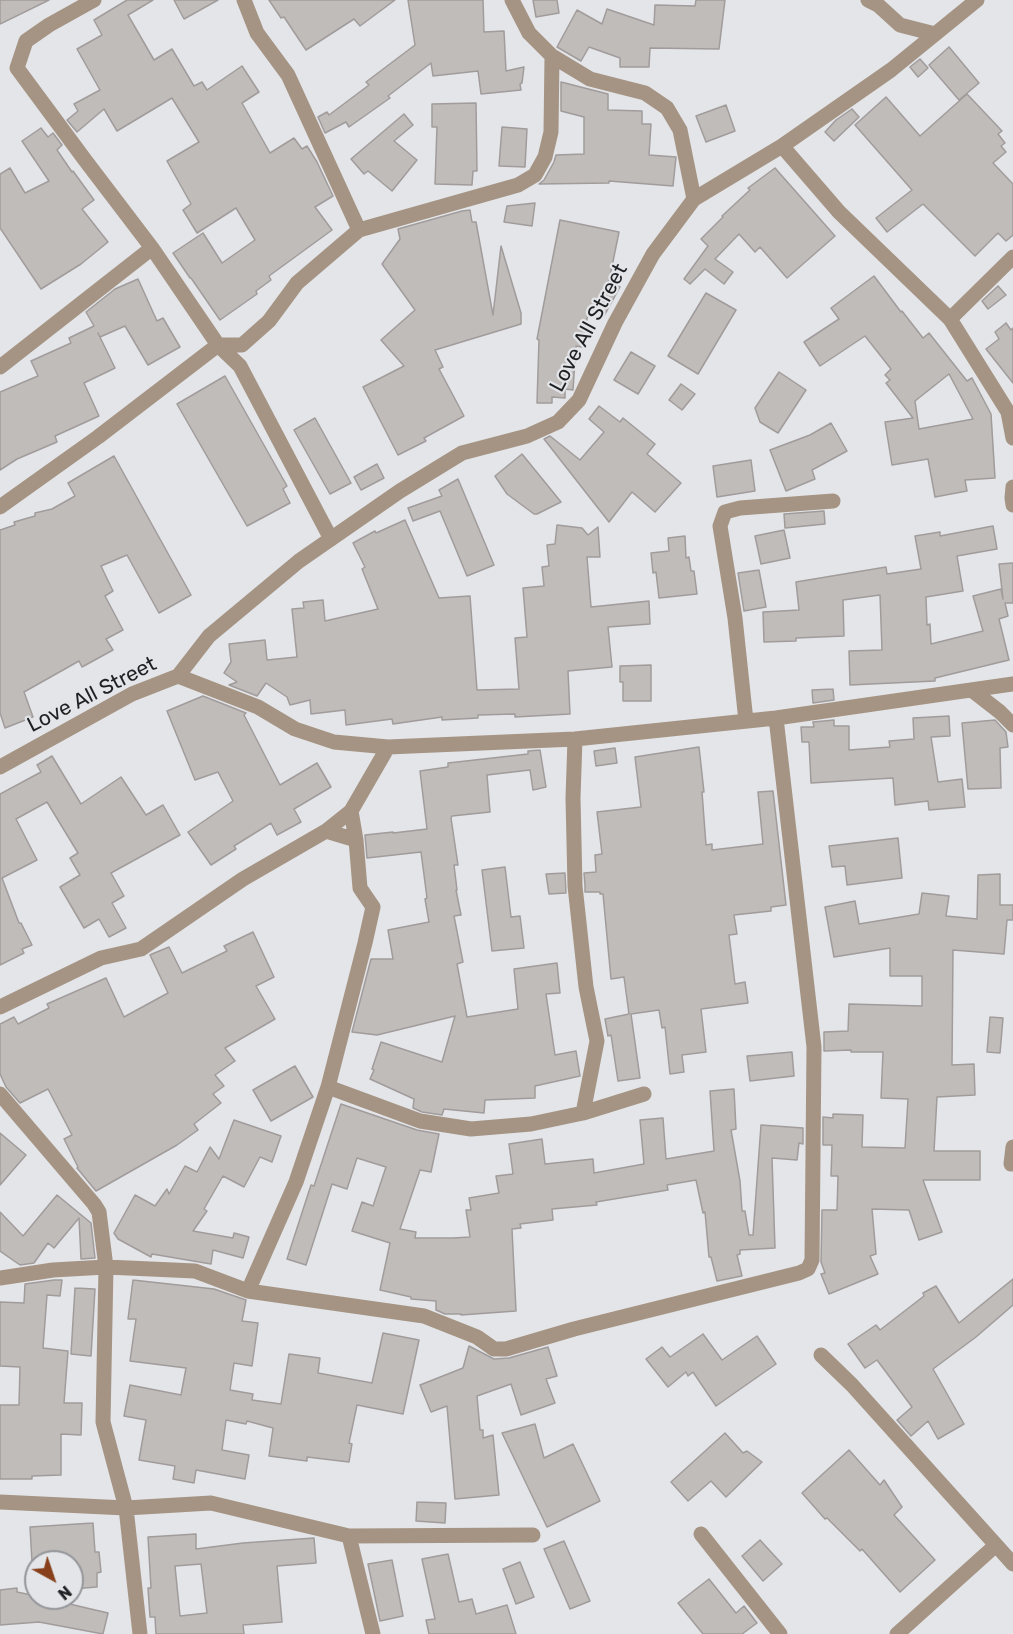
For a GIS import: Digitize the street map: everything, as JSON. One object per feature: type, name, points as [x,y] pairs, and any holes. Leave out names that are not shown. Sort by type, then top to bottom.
[{"type":"street","points":[[94,0],[49,25],[26,41],[17,68],[153,248],[218,345],[240,366],[331,538]]},
{"type":"street","points":[[244,0],[257,33],[288,75],[360,230]]},
{"type":"street","points":[[512,0],[529,33],[552,56],[590,80],[645,93],[667,108],[680,130],[694,199]]},
{"type":"street","points":[[868,0],[878,5],[900,25],[934,34]]},
{"type":"street","name":"Love All Street","points":[[0,767],[132,694],[178,676],[209,636],[299,561],[400,491],[462,453],[527,436],[558,422],[579,400],[615,323],[653,254],[694,199],[782,146],[891,70],[977,0]]},
{"type":"street","points":[[0,507],[98,437],[218,345],[242,345],[269,321],[297,283],[360,230],[518,185],[535,175],[545,157],[551,132],[552,56]]},
{"type":"street","points":[[782,146],[839,212],[950,319],[1008,412],[1013,438]]},
{"type":"street","points":[[0,367],[153,248]]},
{"type":"street","points":[[950,319],[1013,257]]},
{"type":"street","points":[[1013,487],[1013,505]]},
{"type":"street","points":[[746,721],[735,618],[720,526],[725,512],[740,508],[833,501]]},
{"type":"street","points":[[178,676],[258,707],[294,729],[334,742],[388,747],[575,739],[776,718],[1013,684]]},
{"type":"street","points":[[974,691],[1013,725]]},
{"type":"street","points":[[0,1278],[52,1270],[106,1267],[195,1271],[248,1291],[424,1316],[477,1337],[494,1349],[506,1349],[574,1329],[799,1274],[808,1269],[812,1260],[814,1047],[776,718]]},
{"type":"street","points":[[575,739],[573,798],[575,886],[586,987],[597,1041],[583,1113]]},
{"type":"street","points":[[0,1007],[101,958],[141,949],[243,879],[326,831],[351,811],[388,747]]},
{"type":"street","points":[[248,1291],[296,1182],[328,1087],[372,907],[360,888],[351,811]]},
{"type":"street","points":[[326,831],[356,840]]},
{"type":"street","points":[[328,1087],[420,1121],[471,1129],[531,1124],[583,1113],[644,1094]]},
{"type":"street","points":[[0,1094],[99,1212],[106,1267],[103,1422],[126,1508],[140,1634]]},
{"type":"street","points":[[1011,1164],[1013,1147]]},
{"type":"street","points":[[821,1355],[852,1385],[1013,1564]]},
{"type":"street","points":[[0,1502],[126,1508],[211,1503],[349,1536],[534,1535]]},
{"type":"street","points":[[701,1533],[780,1634]]},
{"type":"street","points":[[349,1536],[373,1634]]},
{"type":"street","points":[[897,1634],[996,1545]]},
{"type":"building","points":[[0,0],[49,0],[0,24]]},
{"type":"building","points":[[127,0],[153,0],[128,15],[154,60],[172,49],[194,86],[202,82],[207,90],[242,66],[259,92],[242,103],[270,153],[294,138],[302,149],[307,146],[333,196],[315,207],[332,230],[269,276],[271,280],[256,291],[257,294],[220,320],[173,253],[203,233],[222,263],[255,240],[236,208],[197,233],[183,210],[191,204],[167,161],[199,142],[172,98],[117,131],[104,109],[77,132],[67,120],[78,111],[74,104],[100,90],[77,49],[102,35],[94,20]]},
{"type":"building","points":[[174,0],[218,0],[184,19]]},
{"type":"building","points":[[269,0],[395,0],[360,26],[354,19],[306,50],[284,17],[281,18]]},
{"type":"building","points":[[408,0],[483,0],[484,32],[504,31],[506,71],[524,67],[521,90],[481,94],[478,71],[433,76],[431,63],[388,96],[390,98],[349,127],[346,122],[325,133],[318,117],[327,112],[329,115],[369,85],[366,82],[415,45]]},
{"type":"building","points":[[533,0],[557,0],[559,13],[536,17]]},
{"type":"building","points":[[696,0],[725,0],[719,49],[650,48],[649,67],[620,67],[620,58],[589,47],[581,61],[557,47],[577,10],[602,24],[607,9],[654,25],[655,5],[695,6]]},
{"type":"building","points":[[949,47],[979,83],[959,100],[929,65]]},
{"type":"building","points":[[920,59],[928,68],[918,77],[910,67]]},
{"type":"building","points":[[561,82],[608,94],[608,110],[642,111],[642,124],[651,124],[649,155],[676,157],[673,186],[609,181],[609,183],[539,184],[544,180],[556,155],[584,154],[584,117],[561,111]]},
{"type":"building","points":[[967,94],[1002,131],[998,134],[1005,143],[1001,146],[1006,152],[993,163],[1013,184],[1013,235],[1006,241],[998,233],[975,256],[923,204],[887,232],[876,218],[912,190],[855,125],[886,97],[920,136]]},
{"type":"building","points":[[476,103],[477,171],[473,171],[472,185],[435,184],[437,127],[432,127],[432,104]]},
{"type":"building","points":[[726,105],[735,131],[706,142],[696,116]]},
{"type":"building","points":[[852,109],[859,117],[834,141],[825,132],[836,120]]},
{"type":"building","points":[[404,114],[413,125],[394,141],[417,160],[392,191],[368,171],[364,174],[351,159]]},
{"type":"building","points":[[502,127],[527,129],[525,167],[499,166]]},
{"type":"building","points":[[41,128],[48,137],[53,133],[62,145],[57,150],[94,200],[82,209],[108,242],[81,264],[41,289],[0,228],[0,174],[10,168],[25,193],[49,181],[22,141]]},
{"type":"building","points":[[775,168],[835,236],[787,278],[760,247],[755,252],[739,234],[715,259],[733,272],[724,284],[705,269],[690,284],[684,279],[708,246],[701,239],[750,190],[748,188]]},
{"type":"building","points":[[535,203],[532,226],[504,222],[507,206]]},
{"type":"building","points":[[470,210],[472,222],[476,222],[493,315],[501,246],[521,313],[521,324],[435,350],[443,367],[439,369],[464,416],[424,438],[426,441],[398,455],[363,387],[404,366],[381,340],[415,310],[382,264],[400,239],[398,229]]},
{"type":"building","points":[[560,220],[619,232],[609,281],[620,287],[604,316],[589,308],[582,347],[576,346],[573,390],[565,389],[565,398],[552,397],[552,403],[537,403],[539,340],[537,339]]},
{"type":"building","points":[[874,276],[923,338],[929,333],[967,381],[972,378],[991,414],[995,478],[965,480],[967,491],[935,497],[928,459],[892,465],[885,422],[913,418],[886,383],[890,380],[885,375],[891,369],[865,336],[820,366],[804,342],[839,319],[831,308]],"holes":[[[949,374],[973,419],[919,429],[915,401]]]},
{"type":"building","points":[[138,279],[157,321],[163,318],[180,347],[148,365],[125,326],[100,337],[98,333],[115,368],[84,383],[99,416],[55,436],[57,442],[17,459],[0,470],[0,392],[38,376],[31,361],[71,343],[69,338],[94,326],[86,312],[115,289]]},
{"type":"building","points":[[998,286],[1006,295],[988,309],[982,301]]},
{"type":"building","points":[[706,293],[736,310],[698,374],[668,356]]},
{"type":"building","points":[[1006,323],[1011,330],[1013,328],[1013,383],[986,349],[999,339],[995,332]]},
{"type":"building","points":[[631,352],[655,366],[638,394],[614,380]]},
{"type":"building","points":[[779,372],[806,390],[778,433],[760,422],[755,408]]},
{"type":"building","points":[[225,376],[287,486],[283,489],[290,503],[247,526],[177,404]]},
{"type":"building","points":[[681,384],[695,394],[682,410],[669,400]]},
{"type":"building","points":[[599,406],[620,422],[623,418],[655,444],[647,454],[681,483],[655,512],[632,492],[609,522],[544,439],[550,436],[580,460],[604,432],[589,419]]},
{"type":"building","points":[[315,418],[351,483],[330,494],[294,430]]},
{"type":"building","points":[[831,423],[847,451],[812,470],[815,479],[786,491],[770,450],[810,435]]},
{"type":"building","points":[[522,454],[561,502],[537,514],[507,494],[495,476]]},
{"type":"building","points":[[114,456],[191,595],[159,613],[127,555],[101,566],[113,591],[105,596],[123,630],[106,639],[113,650],[82,667],[79,661],[24,692],[33,717],[5,728],[0,713],[0,530],[15,525],[14,522],[35,516],[35,513],[52,509],[75,496],[68,483]]},
{"type":"building","points":[[751,460],[755,491],[717,497],[713,466]]},
{"type":"building","points":[[377,464],[384,478],[361,490],[354,477]]},
{"type":"building","points":[[458,479],[494,565],[467,576],[440,511],[413,521],[408,508],[442,496],[439,490]]},
{"type":"building","points":[[824,511],[825,524],[785,528],[784,514]]},
{"type":"building","points":[[405,520],[439,598],[470,596],[477,690],[519,689],[515,638],[527,637],[523,588],[544,586],[542,567],[549,566],[547,545],[555,544],[557,525],[582,528],[588,535],[598,527],[600,557],[587,557],[591,607],[649,601],[650,624],[608,627],[612,667],[568,671],[570,714],[515,717],[515,714],[478,715],[478,718],[442,720],[442,717],[393,724],[392,719],[346,725],[345,710],[311,714],[310,700],[290,705],[287,697],[266,683],[257,696],[229,685],[237,682],[224,673],[231,662],[229,644],[265,640],[267,660],[297,657],[292,609],[304,608],[303,602],[323,600],[325,621],[378,609],[362,569],[365,567],[353,543],[375,531],[376,533]]},
{"type":"building","points":[[993,526],[997,549],[957,556],[963,591],[926,597],[927,625],[930,624],[931,644],[983,631],[973,596],[1001,589],[1003,599],[999,564],[1013,563],[1013,603],[1005,603],[1008,616],[999,619],[1009,660],[935,678],[935,681],[850,685],[849,651],[882,650],[880,595],[843,600],[844,636],[764,642],[763,612],[799,610],[796,582],[886,567],[887,574],[921,569],[915,536],[940,532],[940,536]]},
{"type":"building","points":[[784,530],[790,558],[761,564],[755,536]]},
{"type":"building","points":[[685,536],[686,558],[689,557],[691,571],[694,571],[697,594],[659,598],[651,553],[669,551],[668,538]]},
{"type":"building","points":[[759,570],[766,607],[744,611],[738,573]]},
{"type":"building","points":[[651,665],[651,701],[623,701],[620,666]]},
{"type":"building","points":[[833,689],[834,700],[813,703],[812,690]]},
{"type":"building","points":[[203,696],[246,713],[244,715],[280,785],[317,763],[331,787],[294,809],[301,822],[277,835],[271,823],[234,846],[236,849],[211,865],[188,832],[233,801],[218,772],[195,780],[167,711]]},
{"type":"building","points":[[949,716],[950,736],[931,737],[938,782],[962,779],[965,807],[929,810],[928,801],[895,805],[893,778],[811,783],[809,742],[802,742],[801,727],[814,727],[813,722],[834,720],[834,726],[849,726],[849,750],[890,747],[889,741],[914,739],[913,718]]},
{"type":"building","points":[[995,720],[1006,732],[1008,747],[1000,748],[1001,788],[968,789],[962,723]]},
{"type":"building","points":[[699,747],[706,845],[712,844],[712,850],[763,844],[758,792],[773,791],[786,905],[771,907],[771,911],[734,915],[737,934],[729,935],[735,984],[745,982],[748,1003],[701,1009],[706,1052],[682,1055],[684,1072],[670,1074],[665,1027],[662,1028],[659,1010],[631,1014],[640,1078],[618,1081],[611,1035],[608,1036],[605,1019],[629,1014],[624,977],[611,979],[603,894],[585,892],[584,873],[596,872],[595,855],[602,854],[597,812],[641,807],[635,757]]},
{"type":"building","points":[[615,748],[617,763],[596,766],[594,751]]},
{"type":"building","points":[[540,750],[546,787],[533,790],[530,770],[487,775],[490,812],[452,816],[451,818],[458,865],[454,865],[456,890],[461,915],[454,916],[463,962],[457,964],[467,1017],[518,1009],[514,969],[557,963],[560,993],[546,994],[555,1055],[576,1051],[580,1076],[535,1086],[535,1098],[485,1100],[484,1113],[444,1109],[442,1115],[422,1112],[413,1108],[414,1099],[370,1079],[381,1042],[442,1062],[455,1016],[377,1035],[352,1032],[371,959],[393,959],[388,930],[429,922],[421,852],[367,858],[365,835],[427,829],[420,771],[448,767],[448,763],[528,754],[528,751]]},
{"type":"building","points":[[52,756],[81,804],[121,777],[146,815],[163,805],[180,835],[111,873],[124,896],[112,903],[126,928],[109,937],[99,919],[84,928],[60,887],[80,875],[70,858],[78,853],[47,802],[16,819],[37,860],[2,878],[19,923],[32,945],[22,949],[24,953],[0,965],[0,794],[41,772],[37,765]]},
{"type":"building","points":[[898,838],[902,878],[847,885],[845,866],[832,867],[829,846]]},
{"type":"building","points":[[505,867],[511,917],[520,916],[524,948],[492,951],[482,870]]},
{"type":"building","points":[[565,873],[566,893],[549,894],[546,874]]},
{"type":"building","points":[[1000,874],[1000,905],[1013,905],[1013,920],[1007,920],[1004,954],[953,950],[952,1065],[974,1064],[975,1095],[937,1097],[934,1151],[980,1151],[980,1180],[923,1180],[942,1232],[919,1240],[909,1210],[872,1209],[876,1254],[870,1256],[878,1274],[829,1294],[821,1274],[825,1273],[821,1262],[822,1210],[837,1210],[838,1176],[831,1176],[832,1145],[823,1145],[823,1117],[833,1118],[833,1114],[863,1115],[862,1147],[905,1148],[908,1099],[881,1098],[883,1052],[824,1051],[824,1032],[848,1031],[849,1004],[922,1006],[922,976],[890,976],[890,948],[834,957],[825,907],[855,901],[859,924],[919,914],[922,893],[949,896],[946,916],[977,919],[978,875]]},
{"type":"building","points":[[253,932],[274,977],[256,986],[275,1019],[225,1048],[235,1061],[215,1075],[224,1086],[213,1094],[221,1103],[194,1124],[198,1130],[177,1145],[96,1191],[77,1168],[64,1139],[72,1135],[48,1089],[20,1103],[6,1087],[0,1074],[0,1024],[14,1017],[18,1024],[49,1008],[47,1004],[106,978],[124,1017],[168,993],[150,955],[169,947],[182,973],[227,951],[224,946]]},
{"type":"building","points":[[990,1017],[1003,1018],[1000,1053],[987,1052]]},
{"type":"building","points":[[792,1052],[794,1076],[750,1081],[747,1056]]},
{"type":"building","points":[[295,1066],[313,1097],[271,1121],[253,1090]]},
{"type":"building","points":[[734,1089],[736,1129],[731,1130],[740,1181],[742,1211],[745,1211],[749,1235],[753,1235],[761,1125],[803,1128],[803,1144],[799,1143],[797,1160],[772,1158],[775,1248],[740,1250],[740,1254],[737,1255],[742,1276],[717,1281],[711,1257],[709,1257],[705,1212],[703,1213],[696,1180],[667,1185],[668,1190],[596,1202],[597,1205],[552,1209],[553,1220],[520,1224],[521,1228],[512,1229],[516,1311],[445,1314],[436,1310],[436,1301],[411,1299],[411,1297],[380,1290],[390,1243],[352,1231],[362,1202],[373,1206],[386,1167],[357,1158],[347,1189],[332,1184],[306,1265],[287,1259],[341,1104],[417,1130],[439,1134],[431,1172],[420,1170],[400,1229],[416,1232],[415,1238],[453,1238],[470,1237],[466,1210],[471,1210],[469,1198],[499,1193],[496,1176],[513,1174],[509,1144],[542,1139],[545,1164],[593,1159],[594,1173],[644,1164],[640,1120],[663,1118],[666,1159],[714,1151],[710,1091]]},
{"type":"building","points":[[234,1120],[281,1136],[272,1162],[260,1157],[244,1187],[223,1176],[204,1209],[207,1211],[193,1231],[233,1238],[234,1233],[249,1237],[243,1258],[213,1250],[211,1264],[152,1254],[151,1257],[118,1239],[114,1233],[135,1195],[155,1206],[167,1189],[169,1194],[185,1166],[197,1172],[210,1147],[219,1159]]},
{"type":"building","points":[[0,1133],[26,1155],[0,1185]]},
{"type":"building","points":[[57,1195],[91,1223],[95,1258],[81,1259],[79,1218],[54,1248],[48,1243],[34,1263],[20,1265],[0,1251],[0,1212],[23,1236]]},
{"type":"building","points":[[1013,1279],[1013,1305],[976,1337],[933,1369],[964,1424],[938,1439],[928,1421],[911,1436],[897,1420],[912,1407],[877,1360],[865,1368],[848,1344],[876,1325],[880,1330],[924,1296],[923,1293],[936,1286],[959,1323]]},
{"type":"building","points":[[62,1280],[60,1296],[47,1295],[43,1348],[68,1351],[64,1403],[82,1403],[81,1435],[61,1434],[61,1475],[32,1476],[32,1479],[0,1479],[0,1405],[19,1405],[20,1367],[0,1366],[0,1302],[24,1303],[25,1284]]},
{"type":"building","points":[[133,1280],[214,1289],[246,1300],[242,1321],[258,1323],[252,1366],[234,1363],[230,1390],[253,1394],[252,1400],[281,1404],[289,1354],[320,1358],[318,1373],[372,1383],[383,1333],[419,1340],[403,1414],[357,1405],[349,1443],[352,1444],[349,1462],[307,1457],[307,1461],[269,1456],[273,1428],[247,1421],[246,1424],[226,1420],[222,1450],[249,1455],[245,1479],[196,1470],[194,1483],[173,1479],[175,1466],[139,1460],[146,1420],[124,1416],[130,1385],[181,1395],[186,1368],[130,1361],[136,1319],[128,1319]]},
{"type":"building","points":[[75,1288],[95,1289],[91,1356],[71,1354]]},
{"type":"building","points":[[703,1334],[722,1360],[757,1336],[776,1364],[716,1406],[693,1372],[688,1376],[686,1372],[668,1387],[646,1359],[662,1347],[670,1357]]},
{"type":"building","points":[[469,1346],[494,1359],[509,1358],[548,1347],[557,1376],[546,1379],[555,1403],[521,1415],[511,1384],[477,1396],[480,1430],[483,1430],[483,1438],[493,1435],[499,1495],[455,1499],[447,1406],[431,1412],[420,1385],[463,1368]]},
{"type":"building","points":[[535,1424],[544,1458],[573,1444],[600,1501],[547,1527],[502,1433]]},
{"type":"building","points":[[725,1433],[743,1453],[747,1451],[762,1462],[726,1497],[711,1481],[688,1501],[671,1482]]},
{"type":"building","points":[[849,1450],[880,1485],[884,1480],[902,1507],[894,1515],[935,1560],[900,1592],[862,1549],[860,1551],[827,1518],[825,1519],[802,1493]]},
{"type":"building","points":[[417,1502],[446,1503],[445,1523],[416,1521]]},
{"type":"building","points":[[93,1523],[95,1552],[99,1552],[101,1572],[97,1573],[97,1587],[84,1588],[84,1550],[31,1550],[30,1527]]},
{"type":"building","points":[[196,1534],[196,1549],[314,1538],[316,1563],[277,1566],[282,1622],[243,1625],[244,1634],[156,1634],[155,1617],[150,1617],[148,1537]],"holes":[[[201,1564],[207,1613],[180,1616],[175,1566]]]},
{"type":"building","points":[[760,1540],[782,1564],[763,1581],[742,1556]]},
{"type":"building","points":[[564,1541],[590,1601],[570,1609],[544,1549]]},
{"type":"building","points":[[448,1554],[459,1602],[472,1599],[476,1614],[507,1605],[516,1634],[429,1634],[426,1620],[435,1619],[422,1559]]},
{"type":"building","points":[[392,1560],[403,1616],[380,1621],[368,1564]]},
{"type":"building","points":[[520,1562],[534,1597],[516,1604],[503,1569]]},
{"type":"building","points":[[709,1579],[736,1613],[744,1606],[757,1623],[742,1634],[703,1634],[678,1603]]},
{"type":"building","points":[[17,1588],[17,1592],[24,1593],[24,1610],[84,1610],[84,1607],[108,1613],[103,1634],[39,1622],[0,1625],[0,1590]]}]
